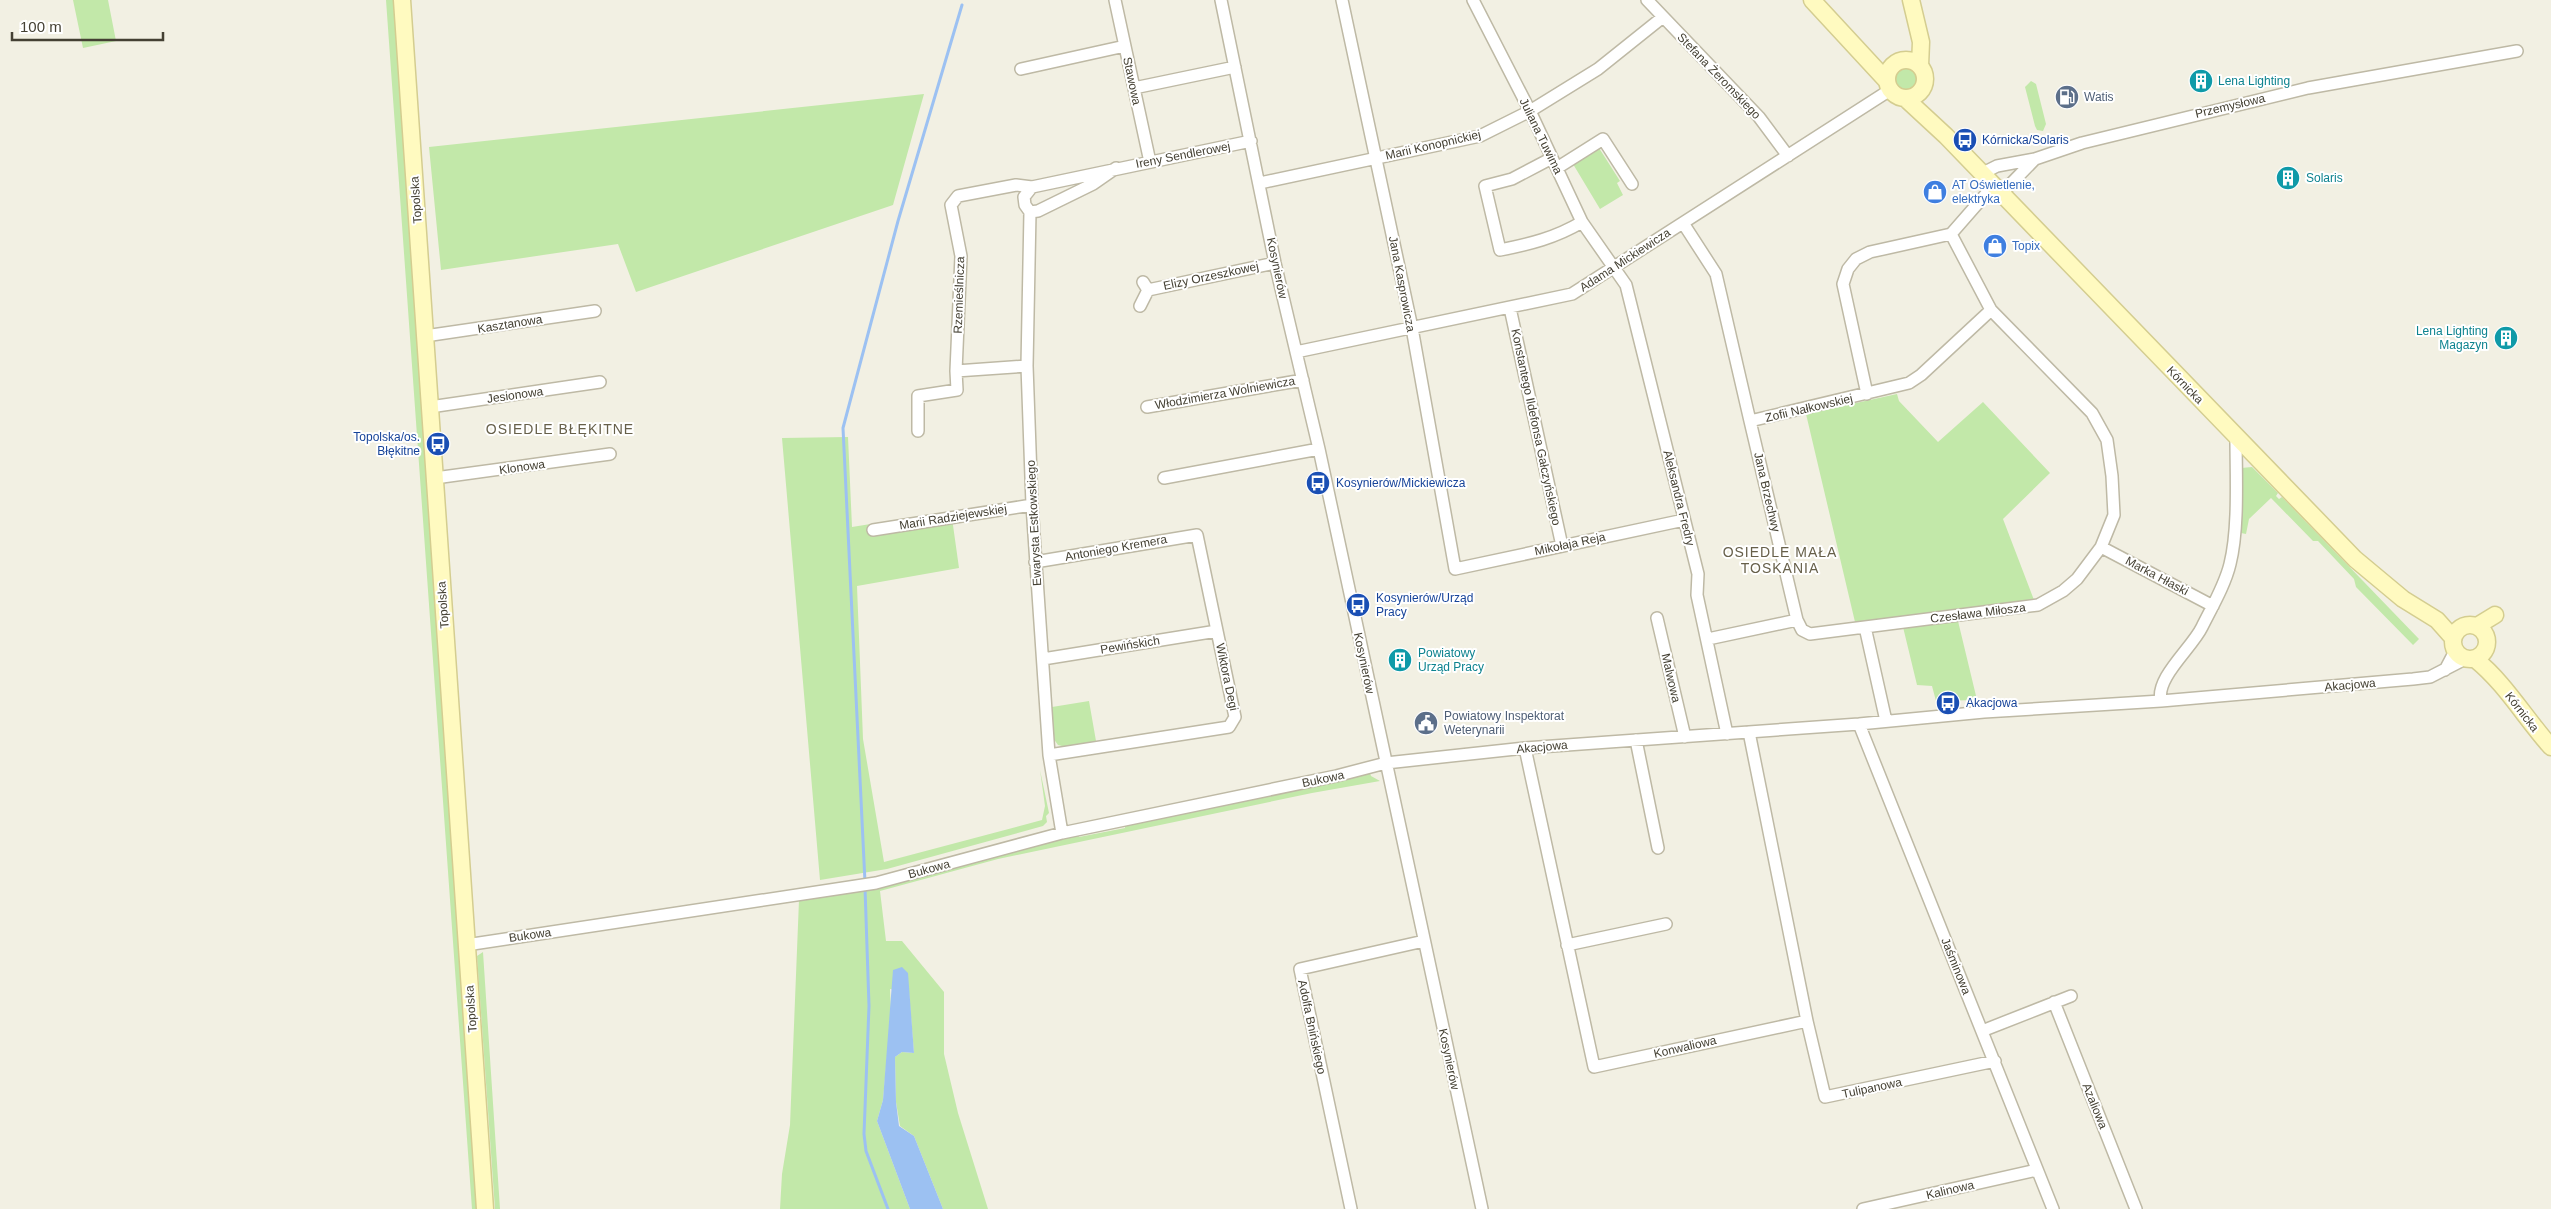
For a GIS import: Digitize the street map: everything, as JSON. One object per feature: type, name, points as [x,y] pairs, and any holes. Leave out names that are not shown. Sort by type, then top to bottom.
[{"type":"street","name":"Topolska","points":[[402,0],[485,1209]]},
{"type":"street","name":"Stawowa","points":[[1115,0],[1150,162]]},
{"type":"street","name":"Kosynierów","points":[[1221,0],[1260,182],[1275,263],[1319,449],[1482,1209]]},
{"type":"street","name":"Jana Kasprowicza","points":[[1342,0],[1412,328],[1455,569]]},
{"type":"street","name":"Juliana Tuwima","points":[[1473,0],[1530,111],[1582,222],[1614,268]]},
{"type":"street","name":"Stefana Żeromskiego","points":[[1647,0],[1759,117],[1788,156]]},
{"type":"street","points":[[1812,0],[1861,52],[1894,94],[1906,99],[1915,96],[1924,88],[1926,78],[1907,63],[1861,52]]},
{"type":"street","points":[[1888,85],[1907,63],[1916,28],[1911,0]]},
{"type":"street","name":"Marii Konopnickiej","points":[[1260,182],[1480,136],[1530,111],[1598,69],[1664,17]]},
{"type":"street","points":[[1021,69],[1125,46]]},
{"type":"street","name":"Przemysłowa","points":[[1981,174],[1997,166],[2036,159],[2090,141],[2308,88],[2517,51]]},
{"type":"street","points":[[1134,88],[1235,67]]},
{"type":"street","name":"Adama Mickiewicza","points":[[1296,352],[1572,294],[1788,156],[1888,85]]},
{"type":"street","name":"Kórnicka","points":[[1924,88],[1946,136]]},
{"type":"street","name":"Kórnicka","points":[[1906,99],[1946,136],[2355,559],[2397,594],[2470,643],[2513,701],[2551,747]]},
{"type":"street","points":[[1582,222],[1551,238],[1500,250],[1485,186],[1512,180],[1554,163],[1603,139],[1632,184]]},
{"type":"street","name":"Ireny Sendlerowej","points":[[1032,188],[1116,168],[1251,141]]},
{"type":"street","name":"Przemysłowa","points":[[1950,234],[1997,190],[2036,159]]},
{"type":"street","name":"Ireny Sendlerowej","points":[[1030,212],[1038,212],[1055,205],[1093,184],[1116,168]]},
{"type":"street","name":"Rzemieślnicza","points":[[918,430],[918,396],[957,390],[956,371],[961,256],[951,205],[958,196],[1016,185],[1032,188]]},
{"type":"street","points":[[1030,212],[1025,205],[1024,197],[1032,188]]},
{"type":"street","name":"Ewarysta Estkowskiego","points":[[1030,212],[1027,366],[1032,505],[1049,755],[1062,833]]},
{"type":"street","name":"Zofii Nałkowskiej","points":[[1683,223],[1716,274],[1750,421],[1909,383],[1921,375],[1991,310]]},
{"type":"street","points":[[1867,394],[1843,284],[1848,269],[1856,259],[1870,252],[1950,234]]},
{"type":"street","name":"Czesława Miłosza","points":[[1796,620],[1802,630],[1810,634],[2038,605],[2063,591],[2077,579],[2101,547],[2114,515],[2107,440],[2092,413],[1991,310],[1950,234]]},
{"type":"street","name":"Elizy Orzeszkowej","points":[[1140,306],[1145,286],[1275,263]]},
{"type":"street","name":"Aleksandra Fredry","points":[[1614,268],[1626,285],[1698,574],[1697,594],[1727,734]]},
{"type":"street","name":"Konstantego Ildefonsa Gałczyńskiego","points":[[1510,308],[1562,546]]},
{"type":"street","name":"Kasztanowa","points":[[425,336],[596,311]]},
{"type":"street","points":[[956,371],[1027,366]]},
{"type":"street","name":"Włodzimierza Wolniewicza","points":[[1147,407],[1303,380]]},
{"type":"street","name":"Jesionowa","points":[[430,407],[600,382]]},
{"type":"street","name":"Jana Brzechwy","points":[[1750,421],[1796,620]]},
{"type":"street","points":[[2160,701],[2159,695],[2164,679],[2199,634],[2230,564],[2236,504],[2236,438]]},
{"type":"street","points":[[1164,478],[1319,449]]},
{"type":"street","name":"Klonowa","points":[[435,478],[610,454]]},
{"type":"street","name":"Marii Radziejewskiej","points":[[874,530],[1032,505]]},
{"type":"street","name":"Mikołaja Reja","points":[[1455,569],[1684,520]]},
{"type":"street","name":"Antoniego Kremera","points":[[1035,562],[1197,535]]},
{"type":"street","name":"Wiktora Degi","points":[[1049,755],[1229,727],[1235,716],[1197,535]]},
{"type":"street","name":"Marka Hłaski","points":[[2101,547],[2213,606]]},
{"type":"street","name":"Malwowa","points":[[1657,618],[1685,737]]},
{"type":"street","points":[[1708,639],[1796,620]]},
{"type":"street","points":[[1865,627],[1886,721]]},
{"type":"street","name":"Pewińskich","points":[[1043,659],[1217,631]]},
{"type":"street","name":"Akacjowa","points":[[1386,763],[1525,748],[1859,724],[1984,712],[2160,701],[2413,679],[2430,676],[2446,670],[2470,643]]},
{"type":"street","name":"Jaśminowa","points":[[1859,724],[2052,1209]]},
{"type":"street","points":[[1749,732],[1807,1021]]},
{"type":"street","points":[[1636,740],[1658,848]]},
{"type":"street","name":"Konwaliowa","points":[[1525,748],[1594,1067],[1807,1021]]},
{"type":"street","name":"Bukowa","points":[[466,944],[876,883],[1062,833],[1336,776],[1386,763]]},
{"type":"street","points":[[1568,946],[1666,924]]},
{"type":"street","name":"Adolfa Bnińskiego","points":[[1351,1209],[1300,969],[1424,941]]},
{"type":"street","points":[[1982,1031],[2070,996]]},
{"type":"street","name":"Azaliowa","points":[[2054,1002],[2136,1209]]},
{"type":"street","name":"Tulipanowa","points":[[1807,1021],[1826,1097],[1995,1062]]},
{"type":"street","name":"Kalinowa","points":[[1864,1209],[2037,1170]]},
{"type":"green space","points":[[73,0],[108,0],[116,41],[83,48]]},
{"type":"green space","points":[[386,0],[395,0],[480,1209],[472,1209]]},
{"type":"green space","points":[[1902,68],[1910,68],[1917,75],[1917,83],[1910,90],[1902,90],[1895,83],[1895,75]]},
{"type":"green space","points":[[2031,81],[2036,84],[2046,124],[2043,131],[2037,130],[2035,126],[2025,87]]},
{"type":"green space","points":[[924,94],[893,205],[636,292],[618,244],[441,270],[429,147]]},
{"type":"green space","points":[[1599,148],[1620,181],[1617,183],[1623,195],[1600,209],[1573,164]]},
{"type":"green space","points":[[1897,394],[1899,401],[1938,442],[1983,402],[2050,473],[2003,519],[2034,600],[1855,622],[1806,414]]},
{"type":"green space","points":[[848,437],[852,527],[951,511],[959,568],[857,586],[863,739],[884,862],[1042,820],[1045,806],[1040,770],[1049,813],[1046,816],[1047,822],[1043,826],[887,869],[820,880],[782,438]]},
{"type":"green space","points":[[2252,467],[2278,493],[2276,496],[2279,499],[2282,497],[2419,639],[2413,645],[2356,587],[2354,579],[2318,541],[2313,541],[2271,498],[2249,519],[2246,534],[2241,533],[2241,468]]},
{"type":"green space","points":[[1958,621],[1977,700],[1936,701],[1932,686],[1917,685],[1903,627]]},
{"type":"green space","points":[[1089,701],[1096,741],[1066,747],[1058,745],[1053,738],[1052,707]]},
{"type":"green space","points":[[1370,773],[1371,776],[1380,781],[1312,793],[998,859],[880,891],[886,941],[902,941],[944,992],[944,1054],[958,1113],[988,1209],[943,1209],[914,1136],[900,1126],[896,1102],[895,1057],[902,1052],[914,1053],[909,993],[890,989],[891,1012],[883,1100],[877,1121],[910,1209],[780,1209],[782,1174],[790,1125],[799,900],[880,887],[1078,834],[1079,837],[1125,828],[1125,824],[1330,783]]},
{"type":"green space","points":[[483,952],[500,1209],[495,1209],[477,956]]},
{"type":"water","points":[[902,967],[908,973],[914,1053],[902,1052],[895,1057],[896,1102],[899,1126],[914,1136],[943,1209],[910,1209],[877,1121],[883,1100],[893,970]]},
{"type":"waterway","points":[[865,882],[843,428],[898,221],[962,5]]},
{"type":"waterway","points":[[865,888],[869,1006],[864,1134],[866,1151],[888,1209]]},
{"type":"place","name":"Lena Lighting","points":[[2201,81]]},
{"type":"place","name":"Watis","points":[[2067,97]]},
{"type":"place","name":"Kórnicka/Solaris","points":[[1965,140]]},
{"type":"place","name":"Solaris","points":[[2288,178]]},
{"type":"place","name":"AT Oświetlenie, elektryka","points":[[1935,192]]},
{"type":"place","name":"Topix","points":[[1995,246]]},
{"type":"place","name":"Lena Lighting Magazyn","points":[[2506,338]]},
{"type":"place","name":"Topolska/os. Błękitne","points":[[438,444]]},
{"type":"place","name":"Kosynierów/Mickiewicza","points":[[1318,483]]},
{"type":"place","name":"Kosynierów/Urząd Pracy","points":[[1358,605]]},
{"type":"place","name":"Powiatowy Urząd Pracy","points":[[1400,660]]},
{"type":"place","name":"Akacjowa","points":[[1948,703]]},
{"type":"place","name":"Powiatowy Inspektorat Weterynarii","points":[[1426,723]]},
{"type":"district","name":"OSIEDLE BŁĘKITNE","points":[[560,429]]},
{"type":"district","name":"OSIEDLE MAŁA TOSKANIA","points":[[1780,560]]}]
